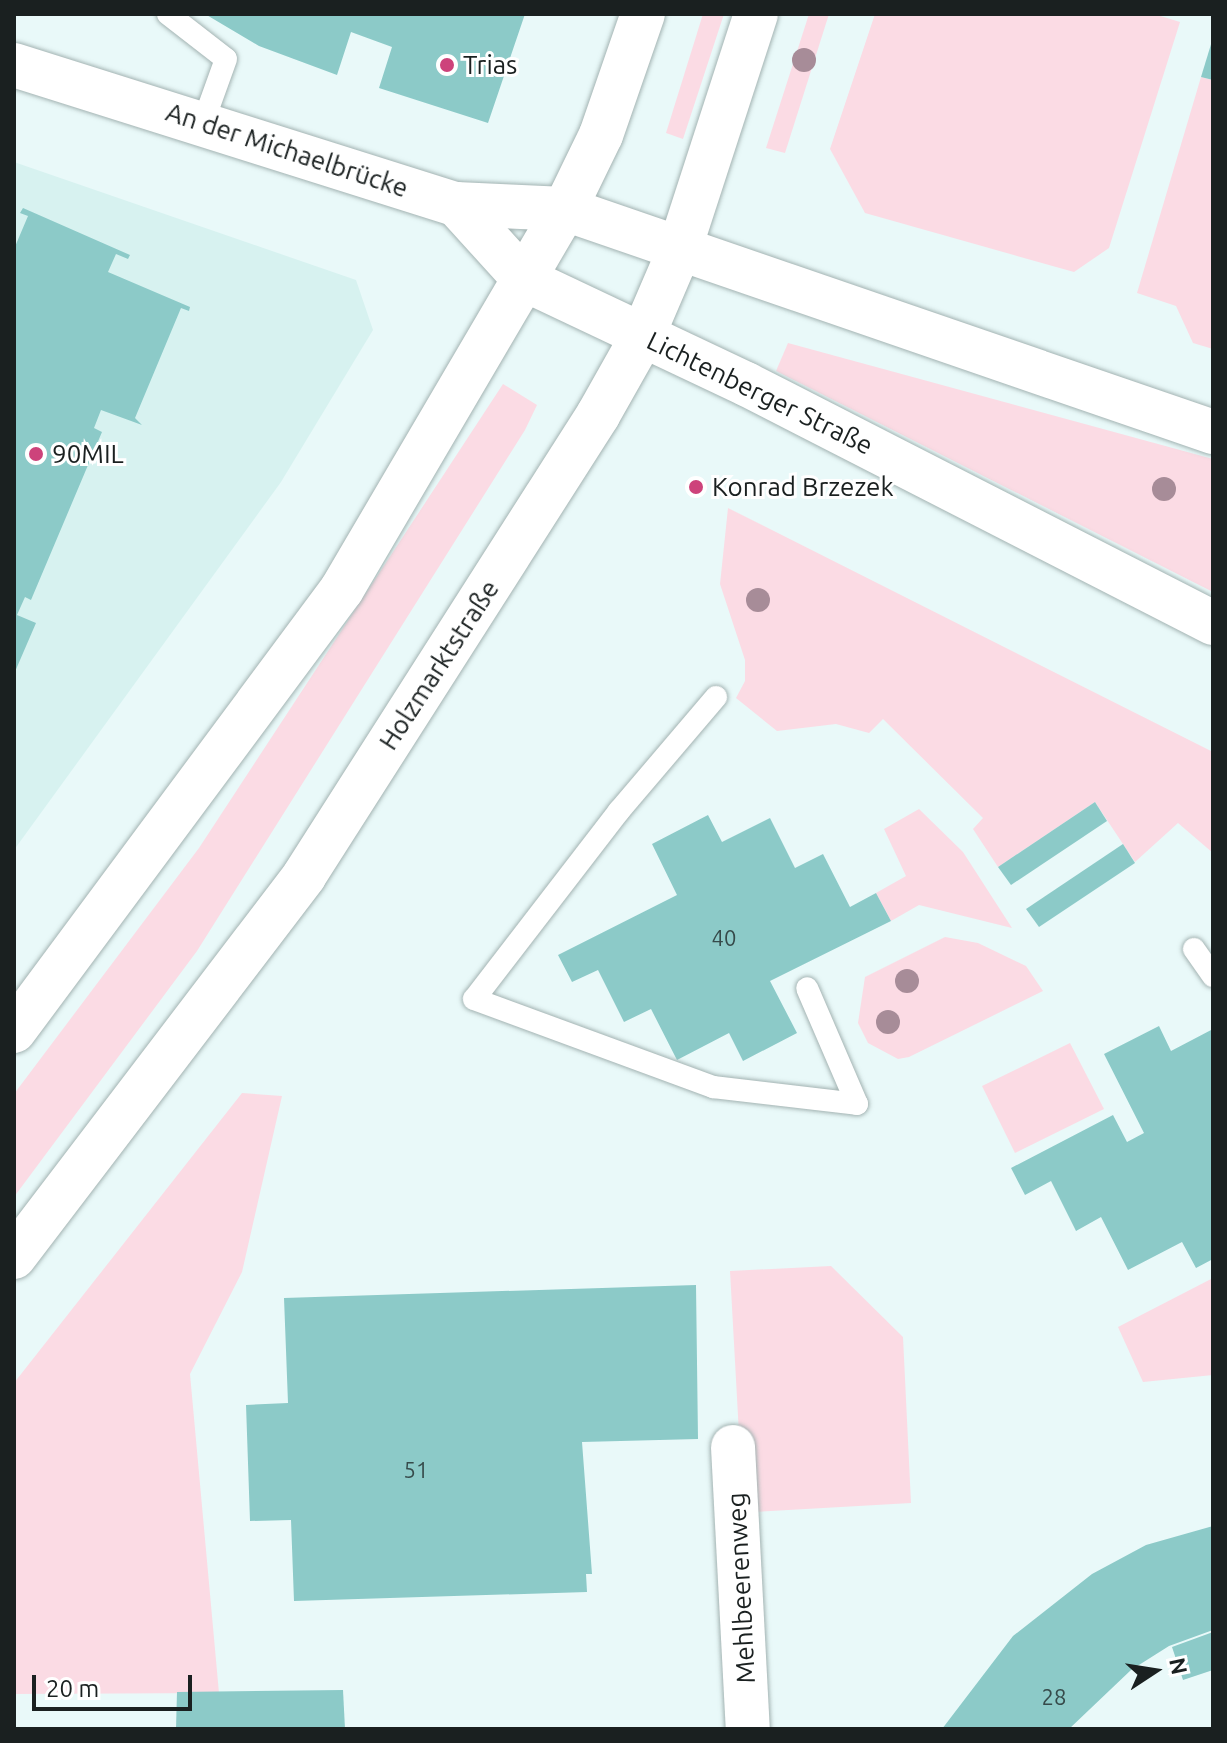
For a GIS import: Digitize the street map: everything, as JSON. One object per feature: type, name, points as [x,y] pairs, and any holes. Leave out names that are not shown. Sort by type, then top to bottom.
[{"type":"main road","points":[[14,1031],[342,589],[565,209],[601,135],[643,14]]},
{"type":"main road","name":"Holzmarktstraße","points":[[14,1257],[304,876],[578,447],[643,335],[679,251],[756,14]]},
{"type":"main road","name":"An der Michaelbrücke","points":[[14,65],[456,204],[565,209]]},
{"type":"main road","name":"Lichtenberger Straße","points":[[456,204],[524,279],[643,335],[1213,623]]},
{"type":"main road","points":[[565,209],[679,251],[1213,432]]},
{"type":"main road","name":"Mehlbeerenweg","points":[[733,1447],[748,1729]]},
{"type":"lane","points":[[168,14],[226,59],[203,123]]},
{"type":"lane","points":[[716,697],[619,811],[474,999],[713,1087],[857,1104],[807,988]]},
{"type":"lane","points":[[1194,949],[1213,976]]},
{"type":"shaded area","points":[[703,14],[724,14],[683,139],[666,133]]},
{"type":"shaded area","points":[[809,14],[829,14],[785,153],[766,148]]},
{"type":"shaded area","points":[[875,14],[1154,14],[1180,22],[1109,248],[1074,272],[865,213],[830,149]]},
{"type":"shaded area","points":[[1201,77],[1213,80],[1213,349],[1193,343],[1176,306],[1137,293]]},
{"type":"shaded area","points":[[14,162],[356,280],[373,330],[281,482],[14,850]]},
{"type":"shaded area","points":[[788,343],[1213,459],[1213,592],[776,371]]},
{"type":"shaded area","points":[[503,384],[537,405],[525,430],[197,951],[14,1197],[14,1094],[199,848]]},
{"type":"shaded area","points":[[728,508],[1213,752],[1213,853],[1178,823],[1135,862],[1095,802],[998,867],[973,829],[983,818],[883,719],[869,733],[836,724],[777,731],[736,698],[745,681],[745,660],[720,584]]},
{"type":"shaded area","points":[[919,809],[963,852],[1012,928],[919,905],[891,921],[876,893],[906,876],[884,829]]},
{"type":"shaded area","points":[[945,937],[978,943],[1026,966],[1043,991],[909,1057],[898,1059],[868,1043],[858,1023],[865,977]]},
{"type":"shaded area","points":[[1070,1043],[1104,1109],[1015,1153],[982,1086]]},
{"type":"shaded area","points":[[242,1093],[282,1096],[242,1272],[190,1374],[219,1693],[14,1694],[14,1383]]},
{"type":"shaded area","points":[[831,1266],[903,1337],[911,1503],[755,1512],[751,1434],[739,1434],[730,1271]]},
{"type":"shaded area","points":[[1213,1278],[1213,1375],[1143,1382],[1118,1327]]},
{"type":"building","name":"Trias","points":[[205,14],[525,14],[488,123],[379,88],[392,47],[351,32],[337,75],[259,46]]},
{"type":"building","points":[[1213,41],[1213,80],[1201,77]]},
{"type":"building","points":[[23,208],[130,255],[128,259],[116,254],[108,272],[190,307],[189,311],[181,308],[135,418],[142,425],[101,410],[94,428],[102,432],[31,600],[25,597],[17,615],[36,623],[14,674],[14,249],[28,216],[20,213]]},
{"type":"building","points":[[1095,802],[1107,821],[1011,885],[998,867]]},
{"type":"building","points":[[708,815],[722,842],[770,818],[795,868],[823,854],[850,907],[876,893],[891,921],[770,981],[797,1033],[743,1061],[729,1033],[677,1060],[651,1009],[624,1022],[598,970],[572,982],[558,955],[677,895],[652,844]]},
{"type":"building","points":[[1123,844],[1135,863],[1039,927],[1026,909]]},
{"type":"building","points":[[1159,1026],[1171,1051],[1213,1029],[1213,1259],[1196,1268],[1182,1242],[1128,1270],[1101,1217],[1076,1231],[1051,1181],[1025,1195],[1011,1168],[1113,1115],[1127,1142],[1144,1133],[1104,1054]]},
{"type":"building","points":[[696,1285],[698,1439],[582,1442],[592,1574],[586,1574],[587,1592],[294,1601],[291,1520],[250,1521],[246,1405],[288,1403],[284,1298]]},
{"type":"building","points":[[1213,1526],[1213,1630],[1169,1646],[1131,1670],[1069,1729],[942,1729],[1013,1636],[1092,1574],[1146,1545]]},
{"type":"building","points":[[1213,1632],[1213,1670],[1183,1680],[1172,1647]]},
{"type":"building","points":[[343,1690],[345,1729],[176,1729],[177,1692]]},
{"type":"place","name":"Trias","points":[[447,65]]},
{"type":"place","name":"90MIL","points":[[36,454]]},
{"type":"place","name":"Konrad Brzezek","points":[[696,487]]}]
